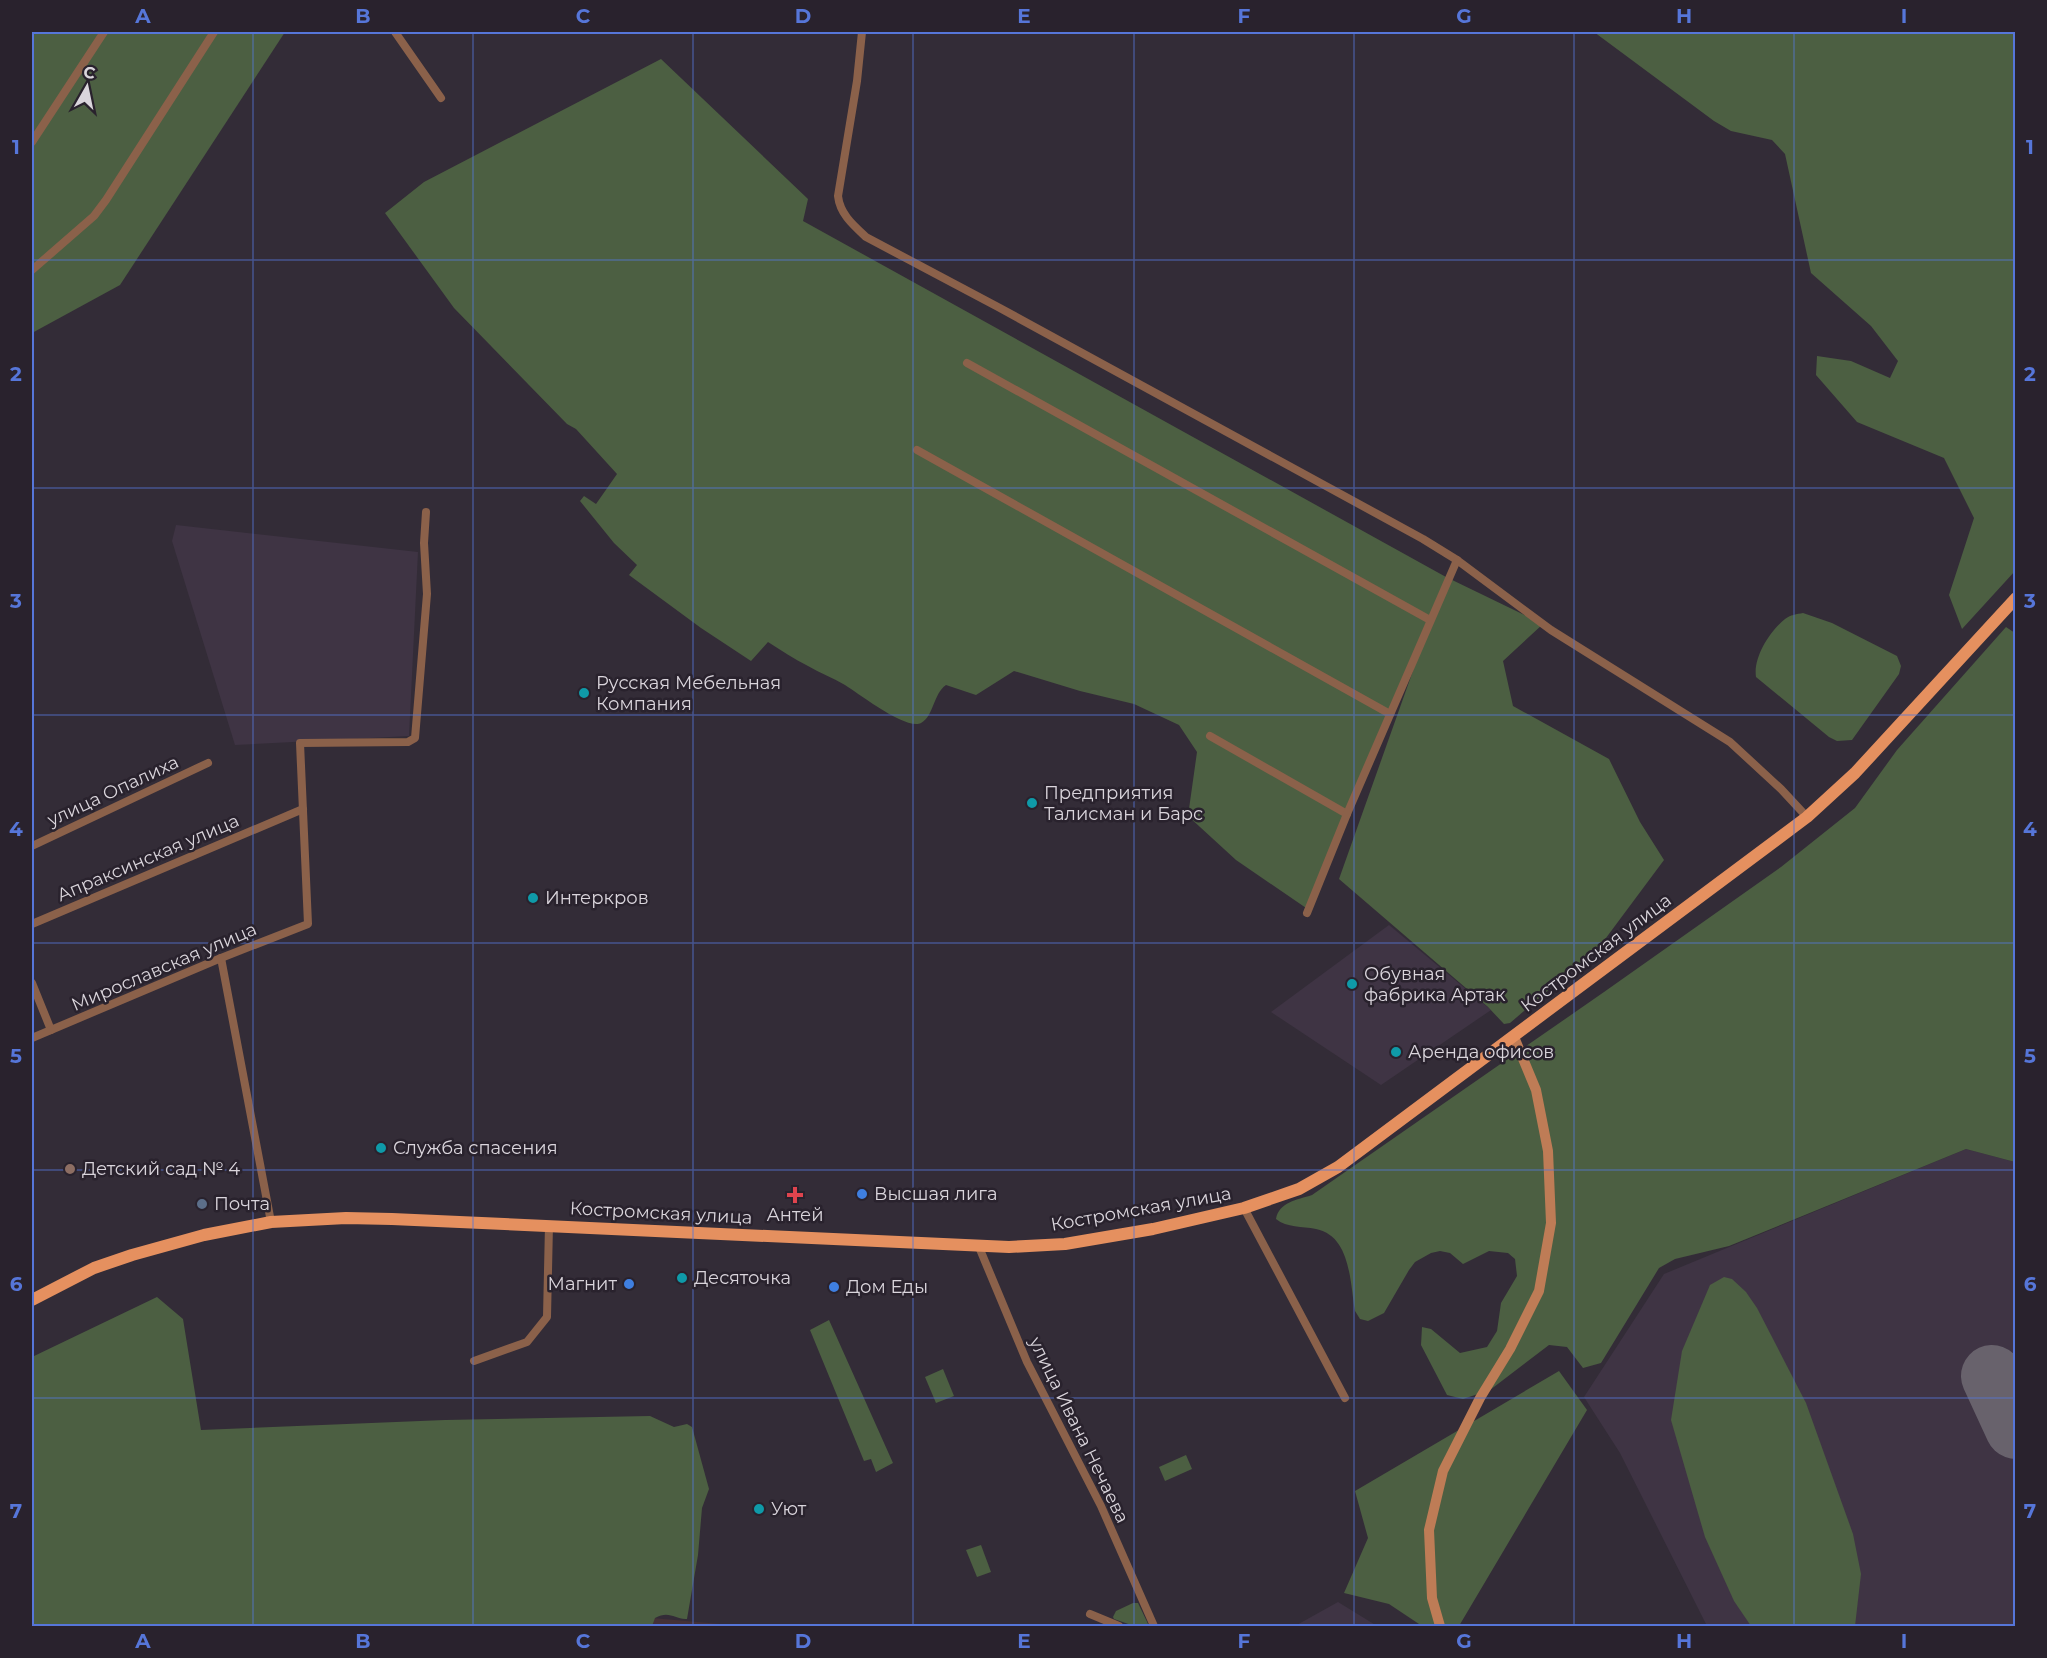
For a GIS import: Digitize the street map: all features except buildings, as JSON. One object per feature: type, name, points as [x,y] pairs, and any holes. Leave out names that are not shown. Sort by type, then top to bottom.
[{"type":"main road","name":"Костромская улица","points":[[32,1300],[94,1268],[132,1255],[204,1235],[271,1222],[369,1218],[979,1247],[1065,1244],[1153,1229],[1244,1208],[1299,1189],[1338,1167],[1807,817],[1855,773],[2016,598]]},
{"type":"main road","points":[[1440,1626],[1432,1598],[1429,1530],[1443,1471],[1539,1291],[1551,1223],[1548,1151],[1536,1090],[1514,1037]]},
{"type":"street","points":[[32,142],[104,32]]},
{"type":"street","points":[[32,270],[94,216],[106,201],[214,32]]},
{"type":"street","points":[[395,32],[441,98]]},
{"type":"street","points":[[862,32],[857,81],[838,204],[848,221],[866,237],[1424,539],[1457,560],[1543,624],[1730,742],[1781,789],[1807,817]]},
{"type":"street","points":[[967,363],[1430,620]]},
{"type":"street","points":[[917,450],[1390,714]]},
{"type":"street","points":[[303,809],[300,743],[408,742],[415,738],[427,594],[424,543],[426,512]]},
{"type":"street","points":[[1307,913],[1347,814],[1457,560]]},
{"type":"street","points":[[1210,736],[1347,814]]},
{"type":"street","name":"улица Опалиха","points":[[32,846],[208,764]]},
{"type":"street","name":"Апраксинская улица","points":[[32,924],[303,809]]},
{"type":"street","name":"Мирославская улица","points":[[32,1038],[308,924],[303,809]]},
{"type":"street","points":[[221,958],[271,1222]]},
{"type":"street","points":[[32,983],[51,1030]]},
{"type":"street","points":[[1244,1208],[1345,1398]]},
{"type":"street","points":[[474,1361],[527,1342],[547,1317],[549,1225]]},
{"type":"street","name":"улица Ивана Нечаева","points":[[979,1247],[1027,1362],[1101,1506],[1154,1626]]},
{"type":"street","points":[[1090,1614],[1119,1626]]},
{"type":"shaded area","points":[[176,525],[418,552],[409,736],[235,745],[172,541]]},
{"type":"shaded area","points":[[1389,925],[1491,1010],[1381,1085],[1271,1012]]},
{"type":"shaded area","points":[[1966,1149],[2015,1162],[2015,1626],[1707,1626],[1620,1453],[1584,1397],[1664,1274]]},
{"type":"shaded area","points":[[1338,1602],[1377,1626],[1295,1626]]},
{"type":"shaded area","points":[[641,1617],[720,1624],[721,1626],[640,1626]]},
{"type":"green space","points":[[32,32],[285,32],[120,285],[32,333]]},
{"type":"green space","points":[[1594,32],[2015,32],[2015,571],[1962,629],[1949,595],[1974,518],[1944,458],[1857,422],[1816,375],[1817,356],[1851,361],[1890,378],[1898,361],[1871,326],[1811,273],[1785,154],[1772,140],[1731,131],[1714,121]]},
{"type":"green space","points":[[661,59],[808,199],[803,221],[1446,577],[1543,624],[1503,661],[1513,706],[1609,759],[1640,822],[1664,860],[1600,946],[1510,1023],[1504,1024],[1488,1007],[1339,879],[1441,592],[1309,910],[1236,860],[1188,816],[1197,752],[1179,725],[1134,704],[1014,671],[976,695],[946,685],[938,694],[925,720],[914,724],[905,722],[768,642],[751,661],[701,628],[629,575],[637,565],[614,543],[580,501],[584,496],[596,504],[617,474],[576,429],[567,424],[454,308],[385,213],[424,182]]},
{"type":"green space","points":[[1803,613],[1832,623],[1897,656],[1901,666],[1899,674],[1852,740],[1837,741],[1829,737],[1756,677],[1757,661],[1768,637],[1785,619]]},
{"type":"green space","points":[[2006,627],[2015,633],[2015,1162],[1966,1149],[1729,1246],[1675,1259],[1659,1268],[1601,1363],[1583,1368],[1567,1347],[1549,1345],[1490,1390],[1463,1399],[1447,1395],[1421,1345],[1422,1327],[1431,1329],[1460,1353],[1487,1347],[1497,1331],[1501,1303],[1517,1276],[1515,1259],[1508,1253],[1489,1251],[1463,1264],[1450,1253],[1440,1251],[1431,1253],[1415,1262],[1384,1313],[1368,1321],[1360,1319],[1355,1311],[1347,1262],[1336,1241],[1328,1233],[1280,1222],[1276,1219],[1278,1213],[1290,1202],[1312,1195],[1604,992],[1781,867],[1855,808],[1897,750]]},
{"type":"green space","points":[[1724,1277],[1732,1279],[1746,1292],[1757,1308],[1806,1403],[1853,1534],[1861,1574],[1855,1626],[1751,1626],[1734,1601],[1705,1537],[1671,1420],[1682,1351],[1710,1285]]},
{"type":"green space","points":[[157,1297],[183,1319],[201,1430],[445,1420],[650,1416],[674,1427],[687,1424],[692,1427],[709,1489],[702,1508],[698,1555],[687,1619],[669,1615],[660,1616],[655,1618],[652,1626],[32,1626],[32,1357]]},
{"type":"green space","points":[[829,1320],[893,1463],[876,1472],[871,1459],[864,1461],[810,1330]]},
{"type":"green space","points":[[943,1369],[954,1396],[936,1403],[925,1377]]},
{"type":"green space","points":[[1559,1371],[1587,1410],[1459,1626],[1422,1626],[1389,1604],[1344,1593],[1368,1538],[1355,1491]]},
{"type":"green space","points":[[1186,1455],[1192,1469],[1165,1481],[1159,1467]]},
{"type":"green space","points":[[981,1545],[991,1572],[977,1577],[966,1550]]},
{"type":"green space","points":[[1138,1603],[1149,1626],[1134,1626],[1114,1619],[1116,1611]]},
{"type":"runway","points":[[1992,1376],[2016,1428]]},
{"type":"place","name":"Русская Мебельная Компания","points":[[584,693]]},
{"type":"place","name":"Предприятия Талисман и Барс","points":[[1032,803]]},
{"type":"place","name":"Интеркров","points":[[533,898]]},
{"type":"place","name":"Обувная фабрика Артак","points":[[1352,984]]},
{"type":"place","name":"Аренда офисов","points":[[1396,1052]]},
{"type":"place","name":"Служба спасения","points":[[381,1148]]},
{"type":"place","name":"Детский сад № 4","points":[[70,1169]]},
{"type":"place","name":"Высшая лига","points":[[862,1194]]},
{"type":"place","name":"Антей","points":[[795,1195]]},
{"type":"place","name":"Почта","points":[[202,1204]]},
{"type":"place","name":"Десяточка","points":[[682,1278]]},
{"type":"place","name":"Магнит","points":[[629,1284]]},
{"type":"place","name":"Дом Еды","points":[[834,1287]]},
{"type":"place","name":"Уют","points":[[759,1509]]}]
